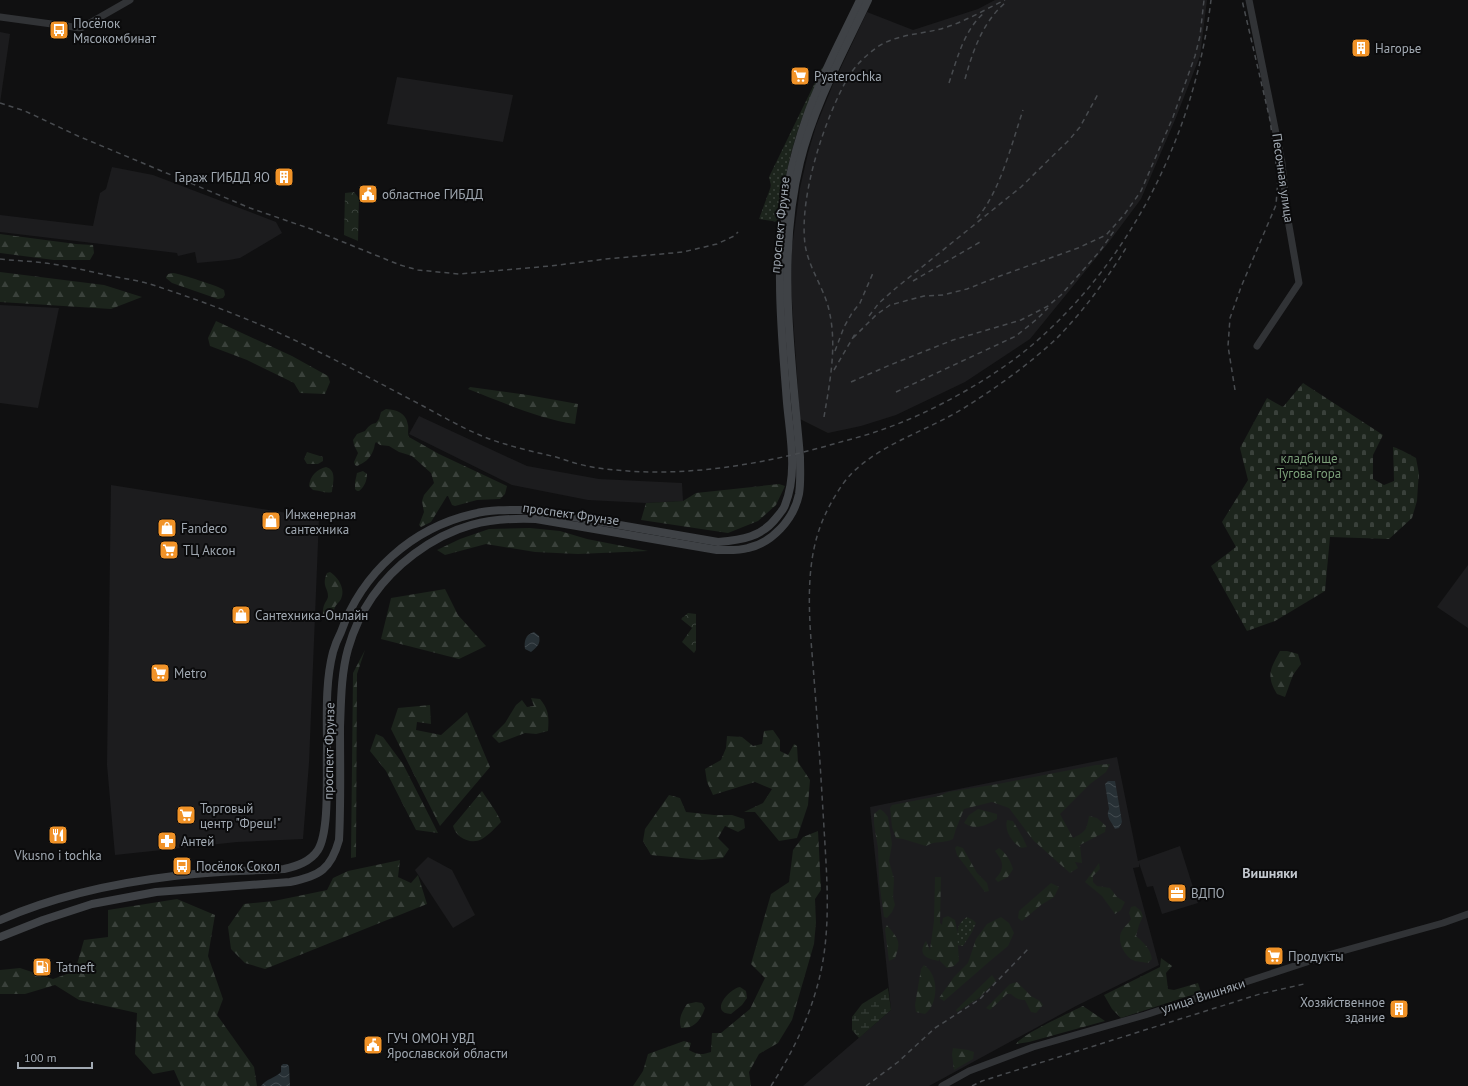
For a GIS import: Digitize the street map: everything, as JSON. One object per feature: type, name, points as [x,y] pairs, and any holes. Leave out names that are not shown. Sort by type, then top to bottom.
[{"type":"main road","name":"проспект Фрунзе","points":[[0,920],[40,904],[114,885],[176,876],[284,869],[299,865],[311,858],[318,850],[326,821],[327,701],[333,651],[346,617],[353,604],[377,570],[405,545],[427,532],[451,521],[474,514],[502,510],[533,510],[718,542],[741,540],[758,534],[772,523],[785,506],[791,488],[793,464],[785,373],[780,282],[784,209],[796,150],[808,114],[860,0]]},
{"type":"main road","name":"проспект Фрунзе","points":[[0,937],[43,920],[92,904],[156,892],[290,882],[311,877],[327,866],[335,854],[339,840],[341,706],[343,678],[348,649],[359,619],[371,597],[403,562],[429,543],[456,529],[483,521],[514,518],[536,519],[730,551],[749,548],[762,543],[783,526],[793,510],[799,495],[800,480],[800,457],[786,274],[792,204],[800,163],[815,113],[868,0]]},
{"type":"street","points":[[0,17],[81,28],[130,0]]},
{"type":"street","name":"Песочная улица","points":[[1249,0],[1282,163],[1287,214],[1299,283],[1257,346]]},
{"type":"street","name":"улица Вишняки","points":[[942,1086],[969,1071],[1034,1047],[1145,1015],[1328,955],[1443,923],[1468,914]]},
{"type":"shaded area","points":[[995,0],[1207,0],[1200,56],[1175,120],[1141,199],[1109,242],[1030,339],[965,382],[896,415],[861,426],[828,433],[800,419],[791,287],[792,248],[800,188],[816,126],[834,82],[867,12],[913,30],[978,9]]},
{"type":"shaded area","points":[[0,32],[10,34],[0,103]]},
{"type":"shaded area","points":[[397,77],[513,95],[503,142],[387,124]]},
{"type":"shaded area","points":[[112,167],[153,175],[276,222],[282,233],[240,258],[197,263],[195,252],[178,256],[177,253],[0,232],[0,215],[93,226],[100,193],[106,189]]},
{"type":"shaded area","points":[[0,305],[59,308],[38,408],[0,403]]},
{"type":"shaded area","points":[[419,416],[527,466],[599,479],[682,483],[683,501],[646,503],[588,500],[512,485],[409,434]]},
{"type":"shaded area","points":[[111,485],[319,518],[309,763],[303,839],[237,842],[115,855],[107,765]]},
{"type":"shaded area","points":[[1468,565],[1468,628],[1437,607]]},
{"type":"shaded area","points":[[1117,757],[1138,861],[1180,846],[1198,903],[1162,914],[1153,886],[1147,887],[1139,863],[1139,867],[1133,868],[1159,965],[1076,1006],[929,1086],[803,1086],[891,1010],[870,807]]},
{"type":"shaded area","points":[[428,857],[452,870],[475,915],[453,928],[415,870]]},
{"type":"green space","points":[[825,66],[804,114],[791,153],[779,222],[759,219],[771,186],[769,177],[822,68]]},
{"type":"green space","points":[[354,192],[359,198],[358,241],[344,235],[345,193]]},
{"type":"green space","points":[[0,234],[93,245],[94,253],[90,260],[54,260],[0,253]]},
{"type":"green space","points":[[0,272],[104,285],[142,297],[111,309],[0,302]]},
{"type":"green space","points":[[173,273],[221,288],[224,290],[225,295],[223,298],[218,299],[172,283],[166,277],[168,274]]},
{"type":"green space","points":[[216,321],[292,356],[328,376],[330,382],[325,394],[300,393],[294,383],[247,360],[210,346],[208,338]]},
{"type":"green space","name":"кладбище Тугова гора","points":[[1303,383],[1383,435],[1373,455],[1373,479],[1384,485],[1394,481],[1393,447],[1416,458],[1419,474],[1417,501],[1412,518],[1389,539],[1330,537],[1325,591],[1275,621],[1247,631],[1211,566],[1236,547],[1222,522],[1248,480],[1240,448],[1267,398],[1283,407]]},
{"type":"green space","points":[[470,387],[578,404],[575,424],[561,422],[521,410],[468,389]]},
{"type":"green space","points":[[386,409],[403,414],[407,421],[409,437],[439,454],[507,486],[505,494],[500,499],[477,500],[455,506],[452,505],[447,496],[431,522],[421,527],[419,525],[424,512],[422,501],[424,495],[434,483],[431,473],[412,456],[399,452],[389,446],[380,445],[376,442],[372,454],[362,464],[357,466],[354,462],[358,453],[353,440],[357,434],[365,431],[368,427],[376,423],[381,412]]},
{"type":"green space","points":[[307,452],[323,457],[323,461],[318,464],[307,464],[304,459]]},
{"type":"green space","points":[[326,467],[332,471],[333,474],[332,492],[327,493],[313,490],[309,486],[312,476],[317,471]]},
{"type":"green space","points":[[363,471],[367,474],[366,481],[364,486],[357,491],[355,489],[355,482],[357,473]]},
{"type":"green space","points":[[779,484],[785,486],[776,505],[758,521],[728,533],[641,520],[646,503],[683,501],[696,493]]},
{"type":"green space","points":[[530,528],[560,531],[587,539],[648,551],[578,554],[535,552],[486,544],[445,555],[437,550],[460,539],[489,529]]},
{"type":"green space","points":[[330,572],[336,577],[343,591],[340,600],[334,608],[333,619],[329,622],[326,621],[324,617],[323,610],[328,597],[325,577],[327,573]]},
{"type":"green space","points":[[445,589],[458,615],[486,646],[459,659],[381,639],[391,598]]},
{"type":"green space","points":[[688,613],[696,614],[696,650],[694,653],[682,642],[692,628],[681,619]]},
{"type":"green space","points":[[365,650],[357,674],[356,857],[351,858],[353,673]]},
{"type":"green space","points":[[1280,651],[1298,654],[1301,664],[1293,675],[1285,697],[1277,694],[1270,677],[1272,668]]},
{"type":"green space","points":[[531,698],[540,699],[547,710],[548,731],[536,734],[525,733],[499,743],[492,736],[505,723],[516,705],[522,700],[527,707],[534,706]]},
{"type":"green space","points":[[430,705],[431,724],[417,722],[416,730],[441,735],[467,712],[490,767],[440,826],[391,729],[398,708]]},
{"type":"green space","points":[[773,730],[780,740],[780,751],[788,755],[794,744],[797,746],[798,762],[810,780],[808,805],[797,838],[779,841],[755,812],[744,812],[763,803],[772,789],[755,782],[713,795],[707,782],[705,769],[721,760],[726,748],[727,736],[742,737],[753,746],[762,744],[764,731]]},
{"type":"green space","points":[[376,734],[383,737],[403,764],[438,833],[416,830],[386,771],[370,751]]},
{"type":"green space","points":[[1110,764],[1106,772],[1090,784],[1060,814],[1073,838],[1085,830],[1089,816],[1097,818],[1106,826],[1105,832],[1080,845],[1082,863],[1075,862],[1078,868],[1070,873],[1033,840],[1009,808],[992,802],[964,809],[953,839],[926,846],[896,838],[892,827],[890,808],[892,805],[939,796],[948,792],[1096,765]]},
{"type":"green space","points":[[482,791],[501,822],[482,839],[478,841],[469,841],[457,834],[453,826]]},
{"type":"green space","points":[[669,795],[680,798],[686,812],[732,815],[744,819],[745,828],[738,832],[725,826],[718,838],[729,849],[723,858],[702,860],[651,855],[643,841],[645,829]]},
{"type":"green space","points":[[880,809],[888,817],[892,844],[889,861],[894,879],[893,897],[895,905],[887,918],[884,917],[879,881],[878,848],[874,824],[874,814]]},
{"type":"green space","points":[[978,809],[997,814],[997,819],[977,827],[964,823],[969,815]]},
{"type":"green space","points":[[1007,820],[1013,821],[1027,847],[1021,848],[1012,839],[1008,832],[1006,824]]},
{"type":"green space","points":[[818,831],[821,890],[815,899],[816,923],[814,944],[792,1020],[778,1043],[759,1054],[749,1072],[751,1086],[633,1086],[643,1071],[648,1054],[684,1041],[691,1043],[689,1050],[697,1054],[711,1052],[712,1033],[721,1033],[750,1009],[765,978],[751,964],[771,894],[789,882],[793,850],[803,837]]},
{"type":"green space","points":[[957,846],[963,848],[977,873],[987,883],[989,891],[985,892],[957,855],[955,848]]},
{"type":"green space","points":[[999,848],[1008,857],[1013,869],[1008,877],[998,882],[995,879],[1002,869],[1002,862],[995,851]]},
{"type":"green space","points":[[400,860],[398,877],[411,883],[418,875],[427,904],[265,969],[245,963],[231,949],[228,927],[244,904],[274,901],[327,890],[333,878],[348,871]]},
{"type":"green space","points":[[1099,863],[1100,869],[1093,876],[1093,882],[1097,886],[1110,888],[1117,897],[1125,902],[1121,910],[1115,914],[1102,896],[1085,882]]},
{"type":"green space","points":[[935,877],[941,877],[940,923],[942,925],[943,918],[948,916],[955,920],[957,931],[959,961],[954,966],[947,968],[940,961],[940,958],[939,961],[930,959],[924,955],[922,949],[926,941],[930,950],[934,921]]},
{"type":"green space","points":[[1051,883],[1059,887],[1054,897],[1041,905],[1022,921],[1018,918],[1019,911]]},
{"type":"green space","points":[[177,899],[215,915],[208,956],[223,999],[217,1015],[254,1067],[257,1086],[181,1086],[174,1070],[153,1074],[135,1054],[137,1013],[79,1000],[55,985],[25,994],[0,994],[0,970],[20,968],[53,979],[75,971],[84,940],[108,937],[108,910]]},
{"type":"green space","points":[[1135,906],[1141,911],[1143,916],[1136,936],[1144,943],[1150,952],[1152,959],[1148,963],[1135,961],[1127,956],[1120,942],[1121,933],[1131,919],[1129,913],[1131,907]]},
{"type":"green space","points":[[967,917],[976,923],[963,946],[957,945],[957,933],[959,926]]},
{"type":"green space","points":[[1001,917],[1009,923],[1014,933],[1008,946],[944,1001],[939,998],[954,977],[968,963],[976,939],[987,924]]},
{"type":"green space","points":[[887,925],[898,940],[898,948],[895,958],[889,961],[885,929]]},
{"type":"green space","points":[[1161,958],[1172,966],[1166,973],[1168,989],[1174,990],[1198,983],[1201,992],[1121,1018],[1112,1009],[1104,995],[1160,967]]},
{"type":"green space","points":[[924,965],[929,970],[935,982],[935,996],[933,1003],[925,1014],[916,1012],[915,1005],[921,969]]},
{"type":"green space","points":[[992,975],[996,981],[979,998],[957,1012],[956,1010]]},
{"type":"green space","points":[[1017,982],[1031,996],[1040,1001],[1043,1005],[1036,1013],[1031,1012],[1025,1000],[1014,997],[1011,994],[1007,994],[990,1010],[986,1008],[1010,984]]},
{"type":"green space","points":[[740,987],[746,991],[747,998],[742,1005],[731,1014],[725,1013],[721,1010],[723,1001],[730,992]]},
{"type":"green space","points":[[888,988],[891,1010],[859,1038],[852,1030],[852,1017],[862,1004]]},
{"type":"green space","points":[[696,1002],[702,1003],[705,1008],[699,1020],[690,1027],[681,1028],[680,1018],[687,1004]]},
{"type":"green space","points":[[1083,1006],[1105,1021],[1029,1042],[1016,1044],[1028,1034]]},
{"type":"green space","points":[[953,1048],[974,1052],[973,1059],[954,1070],[952,1054]]},
{"type":"water","points":[[534,632],[539,636],[539,643],[531,652],[525,649],[525,641],[529,635]]},
{"type":"water","points":[[1108,781],[1115,781],[1122,822],[1119,828],[1115,829],[1108,815],[1109,809],[1105,784]]},
{"type":"water","points":[[283,1064],[287,1064],[289,1066],[290,1086],[261,1086],[281,1072],[281,1066]]},
{"type":"railway","points":[[824,417],[832,362],[833,348],[831,320],[828,306],[809,260],[805,244],[804,225],[806,204],[815,159],[838,96],[856,66],[872,51],[884,43],[901,37],[947,27],[970,18],[1005,0]]},
{"type":"railway","points":[[853,338],[876,315],[890,305],[924,296],[943,295],[967,289],[1078,248],[1106,235],[1124,215],[1141,191],[1173,117],[1195,56],[1200,36],[1204,0]]},
{"type":"railway","points":[[0,259],[52,264],[134,280],[151,284],[195,299],[253,322],[324,354],[484,437],[578,464],[623,471],[654,472],[716,468],[777,458],[876,432],[919,415],[939,405],[998,371],[1031,346],[1067,312],[1100,274],[1129,233],[1153,190],[1174,145],[1190,98],[1203,49],[1211,0]]},
{"type":"railway","points":[[1235,390],[1228,346],[1230,318],[1241,287],[1276,205],[1278,178],[1270,120],[1242,0]]},
{"type":"railway","points":[[965,79],[971,58],[984,28],[1005,3]]},
{"type":"railway","points":[[949,83],[966,36],[984,13]]},
{"type":"railway","points":[[869,316],[879,303],[896,288],[1021,187],[1069,140],[1080,127],[1098,94]]},
{"type":"railway","points":[[0,103],[25,111],[78,136],[250,208],[311,229],[400,265],[418,270],[459,274],[683,252],[717,244],[734,236],[738,232]]},
{"type":"railway","points":[[977,218],[985,207],[999,181],[1023,110]]},
{"type":"railway","points":[[851,382],[953,340],[1021,320],[1048,306],[1061,295],[1100,251],[1114,231]]},
{"type":"railway","points":[[913,281],[980,242]]},
{"type":"railway","points":[[771,1086],[792,1051],[813,1000],[822,967],[827,928],[826,867],[809,595],[813,554],[825,515],[844,482],[864,462],[892,445],[964,408],[1012,376],[1045,349],[1066,329],[1085,307],[1111,272],[1126,248]]},
{"type":"railway","points":[[835,351],[844,327],[860,303],[873,273]]},
{"type":"railway","points":[[896,392],[1016,336],[1048,308]]},
{"type":"railway","points":[[834,370],[855,334]]},
{"type":"railway","points":[[866,1086],[898,1062],[935,1028],[980,999],[1030,947]]},
{"type":"railway","points":[[972,1086],[982,1081],[1260,994],[1304,984]]},
{"type":"place","name":"Посёлок Мясокомбинат","points":[[59,30]]},
{"type":"place","name":"Нагорье","points":[[1361,48]]},
{"type":"place","name":"Pyaterochka","points":[[800,76]]},
{"type":"place","name":"Гараж ГИБДД ЯО","points":[[284,177]]},
{"type":"place","name":"областное ГИБДД","points":[[368,194]]},
{"type":"place","name":"Инженерная сантехника","points":[[271,521]]},
{"type":"place","name":"Fandeco","points":[[167,528]]},
{"type":"place","name":"ТЦ Аксон","points":[[169,550]]},
{"type":"place","name":"Сантехника-Онлайн","points":[[241,615]]},
{"type":"place","name":"Metro","points":[[160,673]]},
{"type":"place","name":"Торговый центр \"Фреш!\"","points":[[186,815]]},
{"type":"place","name":"Vkusno i tochka","points":[[58,835]]},
{"type":"place","name":"Антей","points":[[167,841]]},
{"type":"place","name":"Посёлок Сокол","points":[[182,866]]},
{"type":"place","name":"ВДПО","points":[[1177,893]]},
{"type":"place","name":"Продукты","points":[[1274,956]]},
{"type":"place","name":"Tatneft","points":[[42,967]]},
{"type":"place","name":"Хозяйственное здание","points":[[1399,1009]]},
{"type":"place","name":"ГУЧ ОМОН УВД Ярославской области","points":[[373,1045]]},
{"type":"district","name":"Вишняки","points":[[1270,873]]}]
